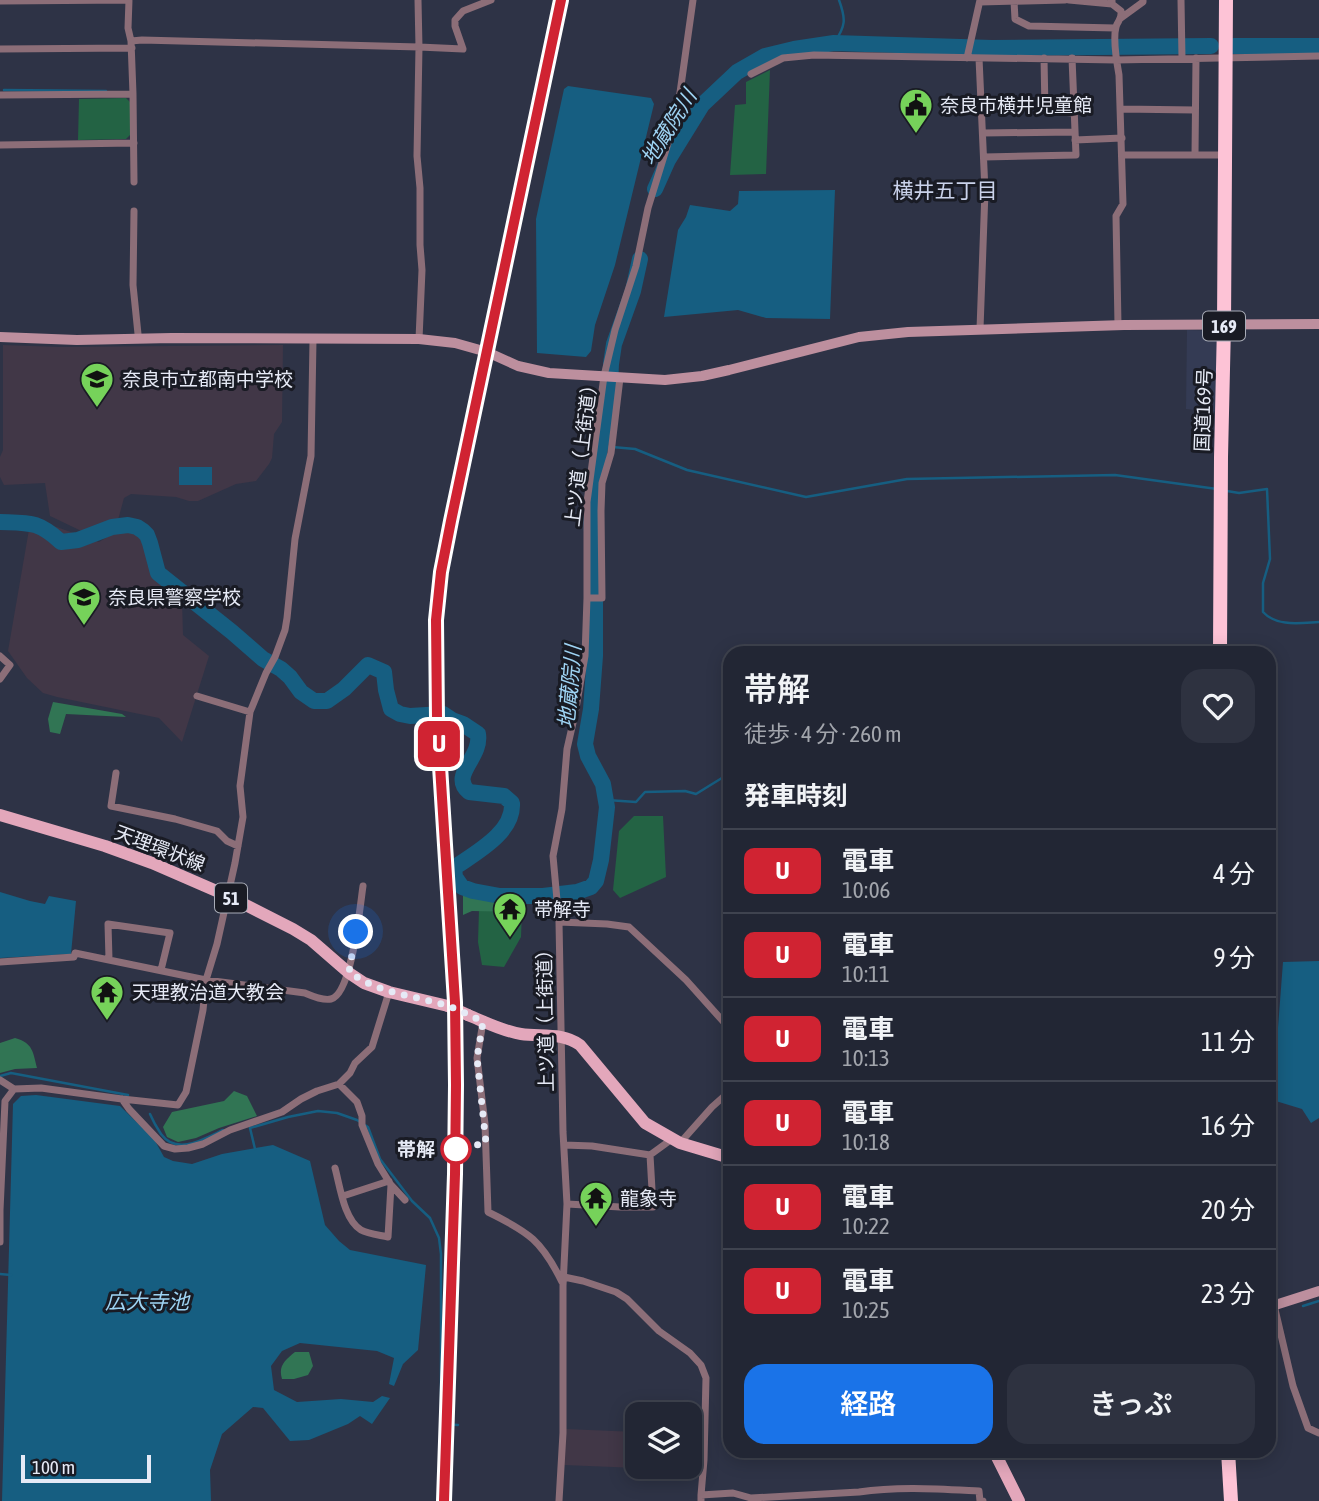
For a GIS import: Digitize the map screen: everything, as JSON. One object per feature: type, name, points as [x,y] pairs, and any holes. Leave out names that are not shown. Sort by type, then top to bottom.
[{"type":"highway","name":"国道169号","points":[[1220,646],[1226,0]]},
{"type":"highway","points":[[1228,1458],[1231,1501]]},
{"type":"main road","name":"天理環状線","points":[[0,815],[117,850],[228,896],[311,940],[364,983],[448,1006],[509,1032],[571,1039],[580,1045],[645,1123],[676,1141],[723,1156]]},
{"type":"main road","points":[[998,1458],[1019,1501]]},
{"type":"street","points":[[0,1],[129,0],[134,182]]},
{"type":"street","points":[[418,0],[417,156],[422,270],[419,339]]},
{"type":"street","points":[[0,49],[131,45],[142,40],[463,49],[455,20],[463,11],[491,0]]},
{"type":"street","name":"上ツ道（上街道）","points":[[558,1501],[563,1433],[563,1281],[567,1204],[559,922],[553,856],[562,809],[567,749],[585,656],[589,598],[587,502],[604,376],[615,330],[636,266],[650,200],[677,114],[692,0]]},
{"type":"street","points":[[1118,325],[1116,216],[1123,204],[1121,109],[1115,28],[1121,18],[1143,0]]},
{"type":"street","points":[[1181,0],[1182,50]]},
{"type":"street","points":[[967,54],[980,1],[1112,2],[1121,11],[1121,18]]},
{"type":"street","points":[[1014,1],[1015,19],[1030,26],[1115,28]]},
{"type":"street","points":[[751,74],[783,58],[814,55],[967,54],[979,58],[1072,58],[1116,52],[1182,50],[1196,58],[1319,56]]},
{"type":"street","points":[[979,58],[985,191],[980,329]]},
{"type":"street","points":[[1044,58],[1045,111],[1074,113]]},
{"type":"street","points":[[984,157],[1076,155],[1072,58]]},
{"type":"street","points":[[1195,155],[1196,58]]},
{"type":"street","points":[[0,95],[133,94]]},
{"type":"street","points":[[1012,102],[1045,103]]},
{"type":"street","points":[[1121,109],[1195,110]]},
{"type":"street","points":[[983,133],[1122,138]]},
{"type":"street","points":[[0,145],[134,143]]},
{"type":"street","points":[[1122,155],[1226,155]]},
{"type":"street","points":[[134,211],[133,285],[138,334]]},
{"type":"street","points":[[0,337],[77,341],[172,338],[419,339],[455,343],[486,352],[518,366],[549,373],[665,380],[729,370],[859,337],[908,332],[1118,325],[1319,324]]},
{"type":"street","points":[[0,1080],[13,1089],[41,1088],[178,1105],[186,1092],[203,1010],[206,980],[228,896],[243,817],[240,786],[250,712],[285,630],[295,539],[310,456],[313,340]]},
{"type":"street","points":[[589,598],[602,598],[602,483],[611,453],[620,378]]},
{"type":"street","points":[[0,656],[10,665],[0,679]]},
{"type":"street","points":[[197,696],[250,712]]},
{"type":"street","points":[[116,772],[111,806],[217,831],[227,841],[238,846]]},
{"type":"street","points":[[0,962],[74,957],[75,953],[206,980],[331,999],[338,995],[349,972],[363,887]]},
{"type":"street","points":[[559,922],[629,927],[686,980],[723,1021]]},
{"type":"street","points":[[108,959],[108,924],[170,933],[161,970]]},
{"type":"street","points":[[122,1100],[164,1146],[175,1149],[203,1144],[230,1130],[282,1112],[317,1091],[339,1084],[372,1047],[389,992]]},
{"type":"street","points":[[483,1022],[477,1058],[485,1124],[488,1212],[526,1233],[540,1245],[563,1281],[583,1281],[616,1292],[701,1365],[706,1378],[701,1498],[733,1493],[751,1498],[874,1490],[940,1489],[979,1491],[983,1501]]},
{"type":"street","points":[[339,1084],[357,1102],[362,1125],[378,1164],[405,1200]]},
{"type":"street","points":[[0,1242],[5,1101],[13,1089]]},
{"type":"street","points":[[564,1145],[592,1146],[650,1155],[676,1141],[723,1097]]},
{"type":"street","points":[[567,1204],[653,1207],[650,1155]]},
{"type":"street","points":[[335,1168],[344,1207],[351,1221],[361,1230],[388,1237],[390,1183]]},
{"type":"street","points":[[343,1196],[390,1183]]},
{"type":"street","points":[[1276,1305],[1319,1291]]},
{"type":"street","points":[[1276,1321],[1293,1386],[1308,1429],[1319,1433]]},
{"type":"shaded area","points":[[1187,330],[1218,331],[1218,412],[1186,409]]},
{"type":"shaded area","points":[[3,345],[283,345],[282,422],[274,434],[272,458],[256,481],[236,484],[198,501],[131,494],[124,498],[118,520],[94,537],[50,516],[45,483],[4,485],[0,477],[0,457],[3,450]]},
{"type":"shaded area","points":[[31,518],[99,542],[123,527],[145,534],[155,574],[182,600],[183,635],[209,656],[182,742],[159,718],[43,693],[27,678],[8,651]]},
{"type":"shaded area","points":[[565,1429],[625,1432],[625,1468],[564,1465]]},
{"type":"green space","points":[[770,70],[766,174],[730,175],[735,105],[746,104],[746,82]]},
{"type":"green space","points":[[126,98],[130,102],[130,135],[126,139],[78,140],[79,99]]},
{"type":"green space","points":[[53,702],[122,714],[126,717],[66,714],[60,734],[50,732],[48,719]]},
{"type":"green space","points":[[634,816],[663,816],[666,877],[620,898],[613,890],[619,831]]},
{"type":"green space","points":[[463,893],[481,900],[524,901],[524,912],[472,911],[463,915]]},
{"type":"green space","points":[[479,910],[522,910],[521,937],[504,967],[482,965],[478,942]]},
{"type":"green space","points":[[15,1038],[29,1045],[37,1068],[0,1073],[0,1043]]},
{"type":"green space","points":[[234,1091],[247,1096],[257,1116],[196,1138],[178,1142],[167,1137],[163,1127],[172,1112],[224,1101]]},
{"type":"green space","points":[[295,1352],[309,1352],[313,1366],[308,1375],[282,1379],[283,1364]]},
{"type":"water","points":[[568,86],[651,98],[654,104],[615,265],[595,325],[591,351],[586,357],[537,353],[536,219],[564,89]]},
{"type":"water","points":[[835,190],[830,319],[766,318],[738,310],[664,317],[678,230],[690,205],[730,211],[738,204],[739,191]]},
{"type":"water","points":[[179,467],[212,467],[212,485],[179,485]]},
{"type":"water","points":[[0,892],[45,904],[49,896],[76,901],[71,954],[0,958]]},
{"type":"water","points":[[1319,961],[1319,1118],[1311,1123],[1302,1109],[1276,1101],[1276,1054],[1283,962]]},
{"type":"water","name":"広大寺池","points":[[36,1095],[120,1106],[154,1139],[164,1157],[173,1161],[192,1164],[222,1154],[273,1145],[310,1161],[325,1225],[339,1241],[350,1250],[426,1265],[418,1350],[403,1364],[394,1386],[389,1384],[394,1358],[377,1351],[300,1343],[282,1351],[271,1366],[274,1390],[297,1402],[341,1399],[373,1402],[382,1396],[390,1398],[372,1424],[360,1416],[348,1424],[309,1440],[290,1441],[263,1408],[253,1407],[222,1434],[210,1470],[211,1501],[2,1501],[13,1104],[21,1096]]},
{"type":"waterway","points":[[834,43],[844,22],[839,0]]},
{"type":"waterway","name":"地蔵院川","points":[[655,189],[668,160],[702,105],[737,72],[765,56],[834,43],[992,48],[1211,46]]},
{"type":"waterway","name":"地蔵院川","points":[[1234,46],[1319,46]]},
{"type":"waterway","points":[[4,90],[106,91]]},
{"type":"waterway","name":"地蔵院川","points":[[0,522],[33,524],[61,542],[78,540],[112,527],[137,527],[147,535],[158,573],[263,659],[281,669],[301,692],[314,701],[327,701],[344,689],[368,665],[384,672],[391,709],[410,716],[443,714],[478,734],[478,743],[464,773],[464,786],[469,792],[504,796],[512,803],[511,814],[500,833],[454,868],[455,877],[462,887],[500,896],[543,896],[577,892],[591,887],[596,881],[601,860],[607,807],[603,784],[588,756],[585,744],[595,656],[591,513],[614,344],[633,291],[640,259]]},
{"type":"waterway","points":[[601,446],[635,449],[687,470],[806,497],[907,479],[1115,475],[1217,489]]},
{"type":"waterway","points":[[1227,491],[1239,493],[1267,489],[1270,559],[1263,583],[1263,612],[1282,622],[1319,622]]},
{"type":"waterway","points":[[607,800],[636,802],[645,792],[685,791],[696,794],[723,777]]},
{"type":"waterway","points":[[0,1076],[11,1073],[128,1095]]},
{"type":"waterway","points":[[255,1149],[250,1128],[318,1111],[337,1113],[368,1127],[380,1159],[412,1201],[430,1218],[439,1238],[441,1420],[444,1424],[458,1425]]},
{"type":"waterway","points":[[150,1114],[161,1134],[167,1141],[175,1144],[191,1144],[223,1130]]},
{"type":"waterway","points":[[0,1274],[11,1275]]},
{"type":"waterway","points":[[1303,1306],[1319,1301]]},
{"type":"railway","points":[[446,1501],[460,1150],[459,1085],[437,719],[436,620],[441,572],[451,521],[561,0]]},
{"type":"train","name":"U","points":[[444,1501],[456,1085],[455,1002],[437,719],[436,620],[441,572],[451,521],[561,0]]},
{"type":"place","name":"奈良市横井児童館","points":[[916,135]]},
{"type":"place","name":"奈良市立都南中学校","points":[[97,409]]},
{"type":"place","name":"奈良県警察学校","points":[[84,627]]},
{"type":"place","name":"帯解寺","points":[[510,939]]},
{"type":"place","name":"天理教治道大教会","points":[[107,1022]]},
{"type":"place","name":"帯解","points":[[456,1149]]},
{"type":"place","name":"龍象寺","points":[[596,1228]]},
{"type":"district","name":"横井五丁目","points":[[945,190]]},
{"type":"route","points":[[356,932],[349,972],[364,983],[448,1006],[483,1022],[477,1058],[486,1143],[456,1149]]}]
